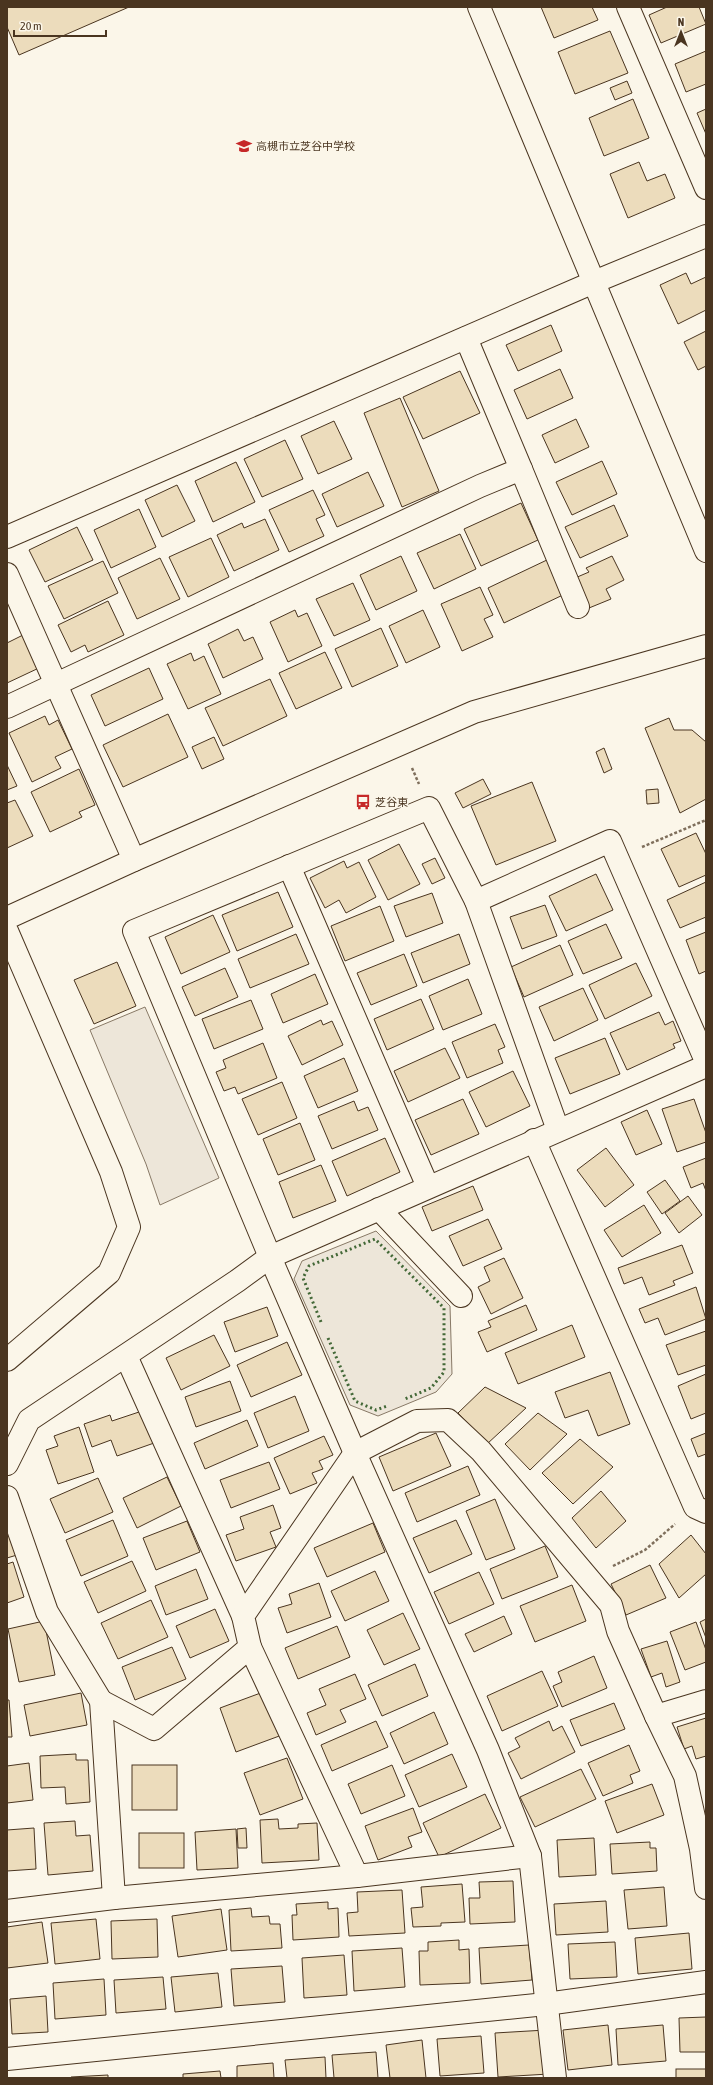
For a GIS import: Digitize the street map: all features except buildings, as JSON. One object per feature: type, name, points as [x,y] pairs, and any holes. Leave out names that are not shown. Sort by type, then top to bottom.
[{"type":"street","points":[[479,7],[706,550]]},
{"type":"street","points":[[628,7],[706,188]]},
{"type":"street","points":[[7,537],[594,282],[706,236]]},
{"type":"street","points":[[466,338],[578,607]]},
{"type":"street","points":[[7,707],[480,486],[521,469]]},
{"type":"street","points":[[7,574],[134,860]]},
{"type":"street","points":[[7,918],[134,860],[474,712],[706,646]]},
{"type":"street","points":[[555,2078],[530,1856],[488,1750],[355,1453],[270,1257],[134,931],[429,808],[476,901],[558,1130]]},
{"type":"street","points":[[476,901],[610,841],[706,1062]]},
{"type":"street","points":[[289,866],[428,1187]]},
{"type":"street","points":[[7,931],[111,1172],[129,1227],[109,1274],[7,1360]]},
{"type":"street","points":[[7,1464],[29,1420],[237,1281],[270,1257],[534,1140],[706,1066]]},
{"type":"street","points":[[534,1140],[700,1509]]},
{"type":"street","points":[[379,1209],[461,1296]]},
{"type":"street","points":[[126,1356],[243,1616],[250,1647],[357,1876]]},
{"type":"street","points":[[243,1616],[355,1453],[417,1421],[448,1420],[481,1451],[611,1605],[618,1631],[685,1776],[703,1848],[706,1888]]},
{"type":"street","points":[[7,1497],[47,1612],[101,1701],[114,1898]]},
{"type":"street","points":[[101,1701],[154,1729],[250,1647]]},
{"type":"street","points":[[656,1716],[706,1701]]},
{"type":"street","points":[[7,1911],[114,1898],[357,1876],[530,1856]]},
{"type":"street","points":[[7,2059],[546,2004],[706,1982]]},
{"type":"path","points":[[402,744],[429,808]]},
{"type":"path","points":[[617,857],[706,820]]},
{"type":"path","points":[[588,1578],[645,1550],[700,1509]]},
{"type":"shaded area","points":[[145,1007],[219,1178],[160,1205],[146,1164],[90,1030]]},
{"type":"shaded area","points":[[376,1231],[450,1306],[452,1374],[436,1392],[378,1416],[350,1405],[294,1279],[302,1261]]},
{"type":"hedge","points":[[321,1322],[303,1278],[309,1266],[375,1239],[444,1308],[444,1372],[431,1388],[405,1399]]},
{"type":"hedge","points":[[328,1338],[355,1401],[376,1410],[387,1406]]},
{"type":"place","name":"高槻市立芝谷中学校","points":[[244,146]]},
{"type":"place","name":"芝谷東","points":[[363,802]]}]
